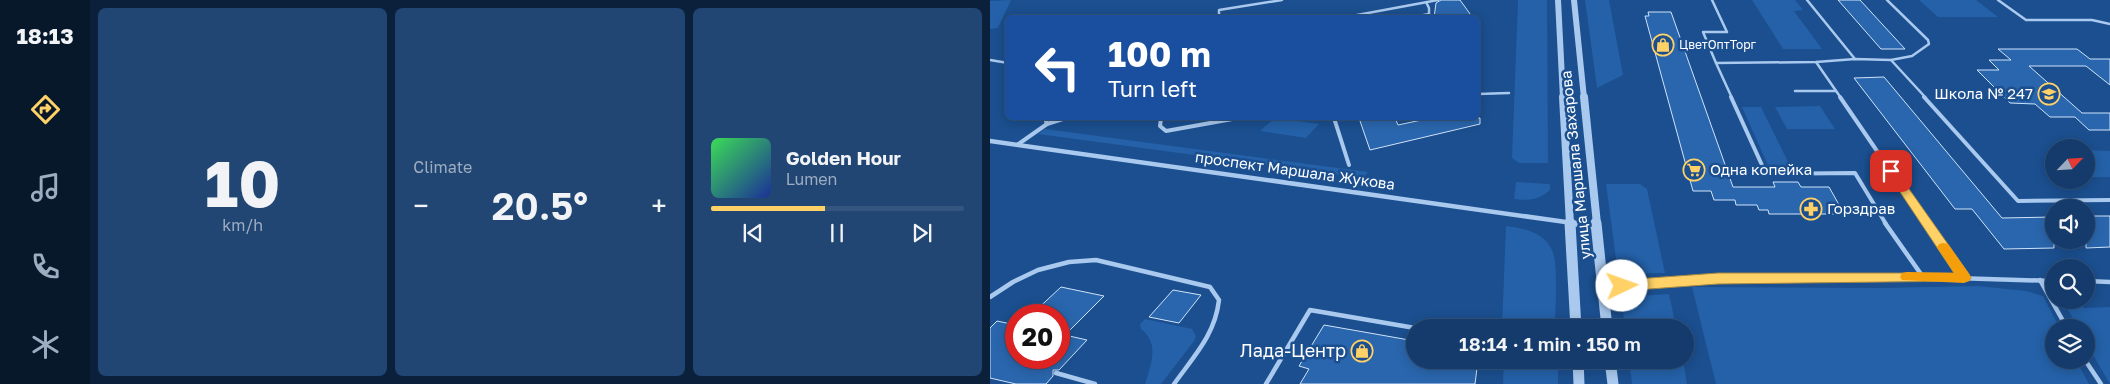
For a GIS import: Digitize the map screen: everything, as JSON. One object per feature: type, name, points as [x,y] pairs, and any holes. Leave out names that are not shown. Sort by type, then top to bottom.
[{"type":"street","name":"улица Маршала Захарова","points":[[1558,0],[1575,319]]},
{"type":"street","name":"улица Маршала Захарова","points":[[1574,0],[1606,319]]},
{"type":"street","name":"проспект Маршала Жукова","points":[[990,141],[1597,226]]},
{"type":"street","points":[[1578,369],[1579,384]]},
{"type":"street","points":[[1611,369],[1613,384]]},
{"type":"lane","points":[[1219,15],[1219,10],[1282,0]]},
{"type":"lane","points":[[1360,15],[1438,0]]},
{"type":"lane","points":[[1712,0],[1727,32],[1703,32],[1766,174],[1855,173],[1923,277]]},
{"type":"lane","points":[[1807,0],[1855,59]]},
{"type":"lane","points":[[1716,63],[1816,62],[1855,59],[1891,60],[1909,59],[1916,56],[1929,44],[1928,40],[1887,0]]},
{"type":"lane","points":[[1998,0],[2026,20],[2092,20],[2110,24]]},
{"type":"lane","points":[[1426,2],[1430,8],[1429,15]]},
{"type":"lane","points":[[990,60],[1005,62]]},
{"type":"lane","points":[[1891,60],[2018,201],[2110,200]]},
{"type":"lane","points":[[1816,62],[1964,278]]},
{"type":"lane","points":[[1795,91],[1836,91]]},
{"type":"lane","points":[[1480,94],[1509,93]]},
{"type":"lane","points":[[1046,120],[1047,124]]},
{"type":"lane","points":[[1017,144],[1047,124],[1060,120]]},
{"type":"lane","points":[[1161,120],[1160,126],[1166,131],[1227,120]]},
{"type":"lane","points":[[1335,120],[1349,165]]},
{"type":"lane","points":[[990,297],[1013,282],[1038,270],[1069,262],[1096,260],[1210,287],[1219,300],[1217,318],[1208,338],[1174,384]]},
{"type":"lane","points":[[1603,287],[1718,278],[1923,277],[2045,280]]},
{"type":"lane","points":[[2040,280],[2062,319]]},
{"type":"lane","points":[[2095,281],[2108,282],[2110,286]]},
{"type":"lane","points":[[1266,384],[1310,310],[1406,326]]},
{"type":"lane","points":[[2091,369],[2101,384]]},
{"type":"lane","points":[[1056,373],[1095,384]]},
{"type":"shaded area","points":[[1011,0],[998,28],[990,29],[990,1]]},
{"type":"shaded area","points":[[1518,0],[1547,0],[1548,163],[1519,163],[1512,158]]},
{"type":"shaded area","points":[[1585,0],[1609,0],[1623,75],[1597,88]]},
{"type":"shaded area","points":[[1752,0],[1795,0],[1803,10],[1794,11],[1822,49],[1783,49]]},
{"type":"shaded area","points":[[1919,0],[1976,0],[1998,17],[1938,17]]},
{"type":"shaded area","points":[[1820,106],[1835,129],[1787,129],[1775,107]]},
{"type":"shaded area","points":[[1742,107],[1761,107],[1792,170],[1770,170]]},
{"type":"shaded area","points":[[1273,120],[1319,124],[1306,138],[1260,131]]},
{"type":"shaded area","points":[[1045,129],[1368,172],[1364,178],[1038,134]]},
{"type":"shaded area","points":[[2095,150],[2110,151],[2110,177],[2095,177]]},
{"type":"shaded area","points":[[1516,182],[1550,184],[1550,190],[1542,196],[1533,199],[1514,199]]},
{"type":"shaded area","points":[[1606,184],[1640,184],[1647,189],[1665,273],[1618,274]]},
{"type":"shaded area","points":[[1506,226],[1519,228],[1538,235],[1544,239],[1552,250],[1556,276],[1555,319],[1502,319]]},
{"type":"shaded area","points":[[1978,286],[2026,291],[2043,296],[2045,309],[2050,309],[2055,319],[2045,319],[2045,369],[2081,369],[2089,384],[1716,384],[1692,287],[1881,288]]},
{"type":"shaded area","points":[[1669,294],[1674,319],[1624,319],[1621,297]]},
{"type":"shaded area","points":[[2110,307],[2110,384],[2095,358],[2095,319],[2073,319],[2067,309]]},
{"type":"shaded area","points":[[1145,319],[1192,329],[1196,336],[1161,384],[1145,384],[1150,369],[1152,348],[1147,335],[1141,329],[1140,324]]},
{"type":"shaded area","points":[[1504,369],[1558,369],[1558,384],[1503,384]]},
{"type":"shaded area","points":[[1630,369],[1684,369],[1687,384],[1632,384]]},
{"type":"building","points":[[1441,0],[1460,0],[1471,15],[1434,15],[1436,3]]},
{"type":"building","points":[[1838,0],[1860,0],[1905,49],[1881,49]]},
{"type":"building","points":[[1648,12],[1671,12],[1733,187],[1775,187],[1773,182],[1798,182],[1801,187],[1829,187],[1842,210],[1832,210],[1834,214],[1769,214],[1768,210],[1759,210],[1757,205],[1736,205],[1735,200],[1714,200],[1711,191],[1693,191],[1645,16],[1649,16]]},
{"type":"building","points":[[1998,49],[2077,49],[2090,59],[2110,59],[2110,85],[2086,66],[2029,66],[2082,113],[2110,113],[2110,130],[2089,130],[2075,117],[2050,117],[2035,104],[2010,103],[1977,70],[1999,70],[1989,60],[2011,60]]},
{"type":"building","points":[[1884,77],[2002,218],[2045,217],[2045,248],[2004,249],[1972,209],[1955,209],[1854,78]]},
{"type":"building","points":[[1360,120],[1396,120],[1398,125],[1422,120],[1480,120],[1480,124],[1370,150]]},
{"type":"building","points":[[2095,216],[2110,216],[2110,247],[2095,248]]},
{"type":"building","points":[[1061,287],[1104,296],[1070,330],[1070,304],[1043,304]]},
{"type":"building","points":[[1173,290],[1201,295],[1179,323],[1149,317]]},
{"type":"building","points":[[997,321],[1005,323],[1005,369],[1060,369],[1053,370],[1053,376],[1046,384],[1016,384],[990,378],[990,328]]},
{"type":"building","name":"Лада-Центр","points":[[1324,325],[1406,339],[1406,369],[1477,369],[1475,384],[1300,384],[1309,369],[1299,366]]},
{"type":"building","points":[[1070,336],[1087,340],[1070,358]]},
{"type":"slow traffic","points":[[1907,277],[1964,278],[1943,247]]},
{"type":"place","name":"ЦветОптТорг","points":[[1663,45]]},
{"type":"place","name":"Школа № 247","points":[[2049,94]]},
{"type":"place","name":"Одна копейка","points":[[1694,170]]},
{"type":"place","name":"Горздрав","points":[[1811,209]]},
{"type":"place","name":"Лада-Центр","points":[[1362,351]]},
{"type":"route","points":[[1622,286],[1718,278],[1964,278],[1891,171]]}]
